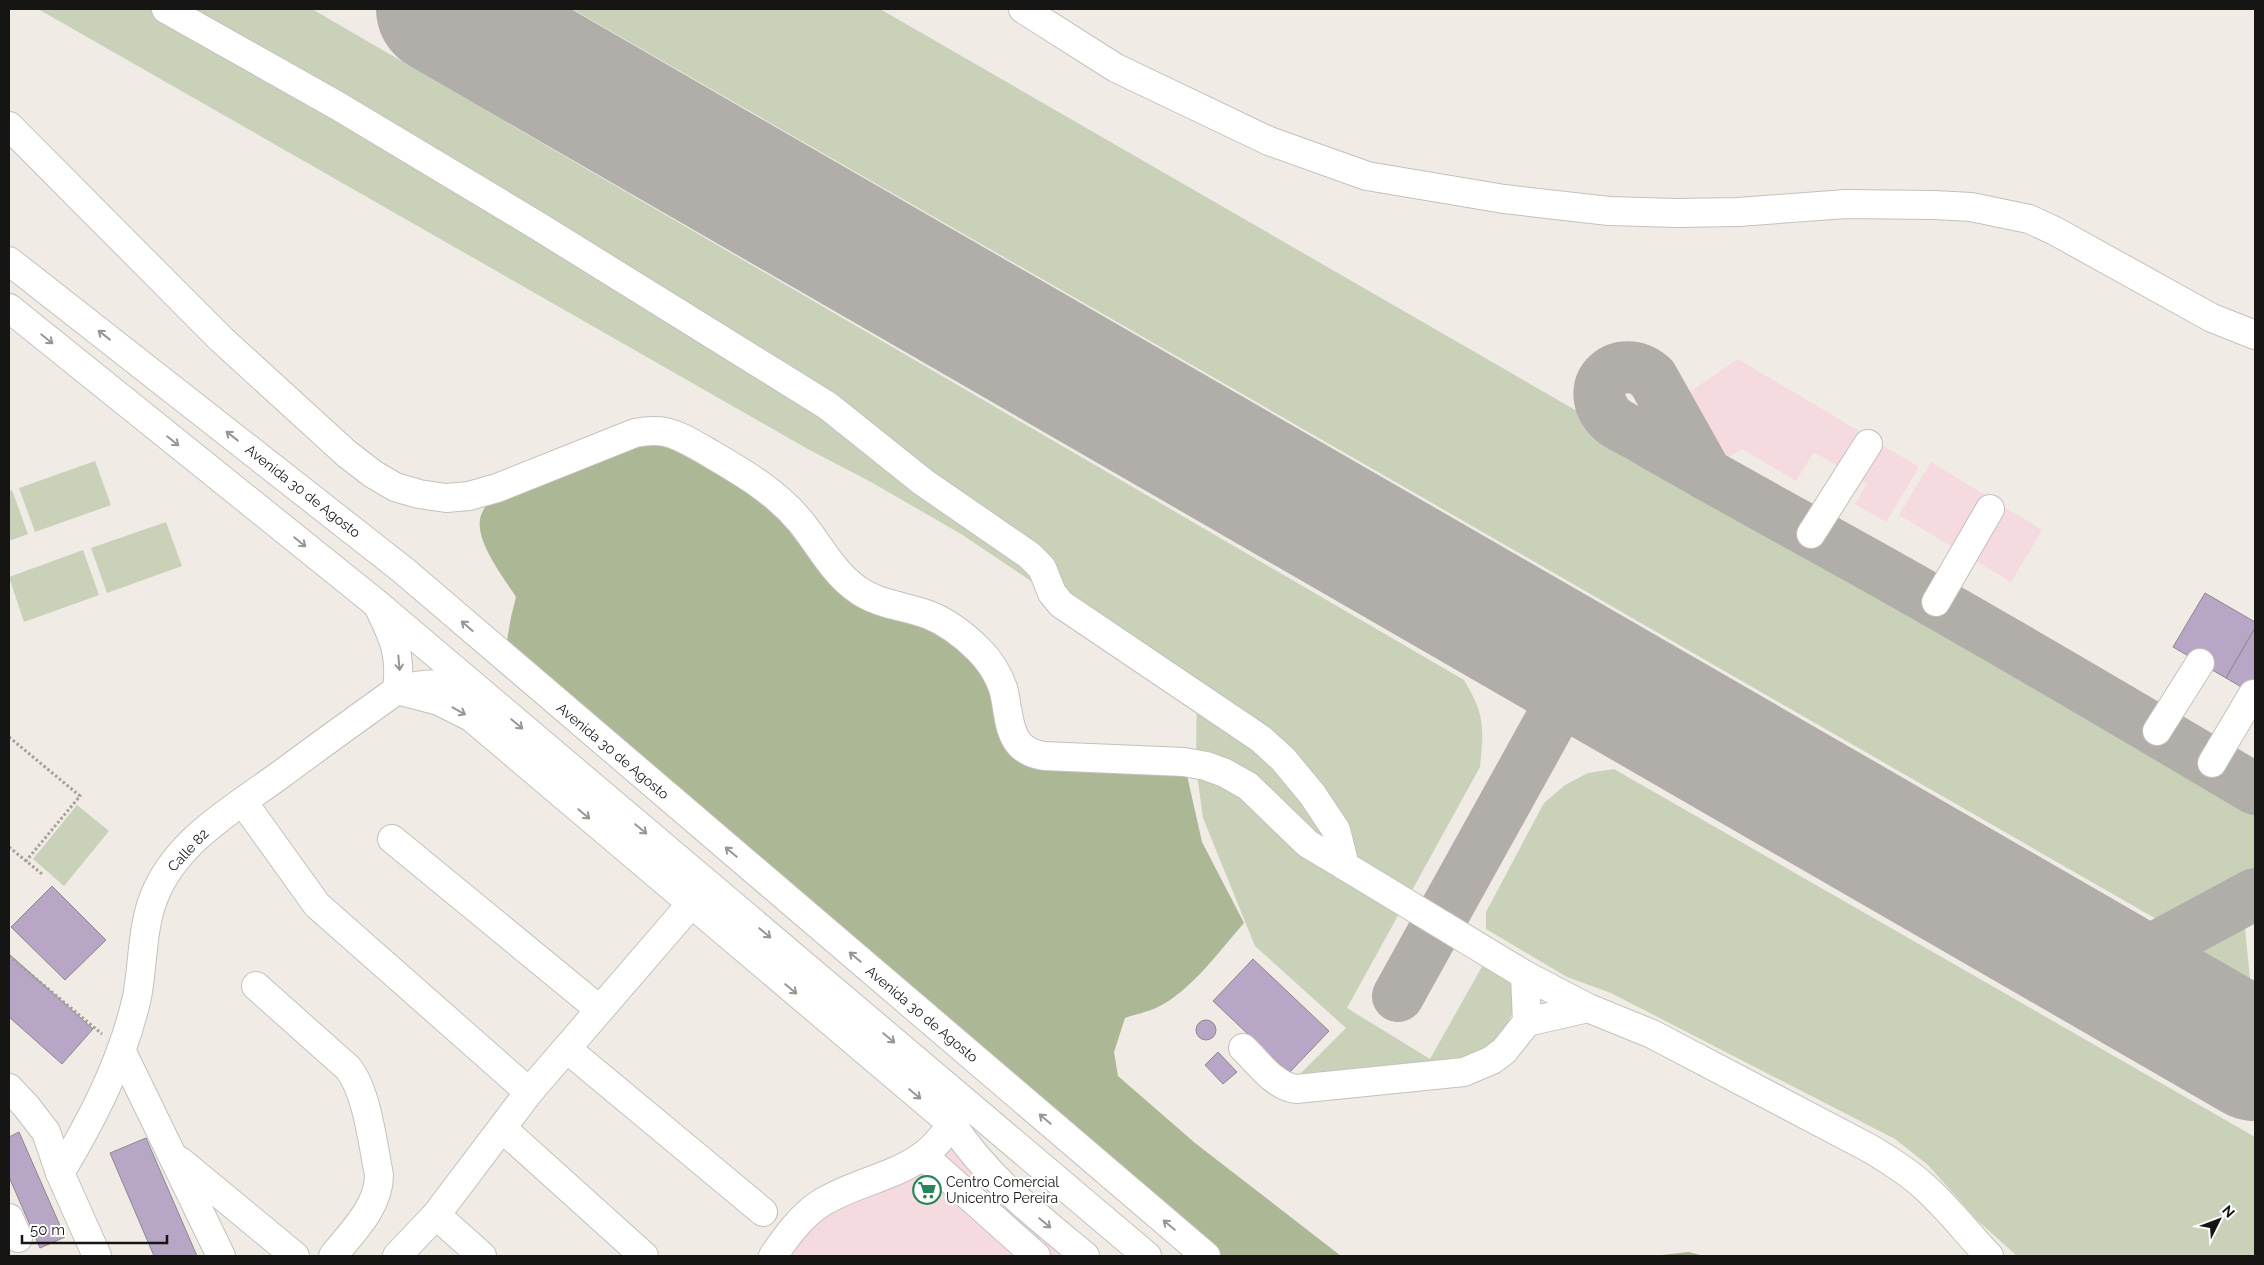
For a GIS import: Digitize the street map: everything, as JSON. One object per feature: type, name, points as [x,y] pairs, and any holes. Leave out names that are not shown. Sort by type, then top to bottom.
[{"type":"street","points":[[166,9],[338,106],[538,226],[828,406],[923,482],[1029,555],[1042,568],[1052,593],[1061,604],[1261,739],[1283,759],[1312,794],[1336,830],[1345,866]]},
{"type":"street","points":[[1022,9],[1116,68],[1269,141],[1368,176],[1504,199],[1609,211],[1738,212],[1846,204],[1934,204],[1971,207],[2029,219],[2055,231],[2212,318],[2255,336]]},
{"type":"street","points":[[9,126],[221,339],[347,454],[373,474],[395,487],[418,494],[446,498],[469,496],[497,488],[635,433],[653,430],[678,436],[756,481],[778,499],[799,520],[843,577],[858,590],[875,600],[928,615],[945,622],[962,634],[980,651],[997,675],[1002,688],[1012,732],[1024,749],[1044,756],[1184,762],[1206,766],[1224,773],[1248,786],[1308,844],[1525,975],[1588,1008],[1652,1034],[1804,1113],[1889,1160],[1920,1183],[1939,1201],[1989,1256]]},
{"type":"street","name":"Avenida 30 de Agosto","points":[[9,261],[403,570],[1206,1256]]},
{"type":"street","points":[[9,308],[377,604],[480,692],[959,1114],[980,1163],[1003,1187],[1084,1256]]},
{"type":"street","points":[[1811,534],[1868,444]]},
{"type":"street","points":[[1936,602],[1990,509]]},
{"type":"street","points":[[377,604],[393,635],[398,655],[400,670],[396,690],[439,701],[471,717],[691,904],[959,1114],[1147,1256]]},
{"type":"street","points":[[2157,731],[2200,663]]},
{"type":"street","name":"Calle 82","points":[[60,1173],[95,1110],[121,1050],[137,996],[146,924],[157,890],[171,866],[189,845],[243,802],[396,690],[418,685],[447,683],[480,692]]},
{"type":"street","points":[[2212,763],[2253,694]]},
{"type":"street","points":[[243,802],[317,905],[529,1092]]},
{"type":"street","points":[[392,839],[599,1008]]},
{"type":"street","points":[[398,1256],[436,1215],[503,1129],[529,1092],[567,1050],[599,1008],[691,904]]},
{"type":"street","points":[[1243,1048],[1276,1081],[1289,1088],[1296,1089],[1464,1072],[1492,1060],[1504,1051],[1526,1022],[1525,975]]},
{"type":"street","points":[[256,986],[348,1068],[357,1080],[362,1094],[379,1175],[379,1186],[370,1209],[333,1256]]},
{"type":"street","points":[[1526,1022],[1588,1008]]},
{"type":"street","points":[[121,1050],[221,1256]]},
{"type":"street","points":[[567,1050],[763,1212]]},
{"type":"street","points":[[11,1094],[46,1132],[60,1173],[97,1256]]},
{"type":"street","points":[[773,1256],[804,1217],[820,1204],[840,1192],[900,1169],[922,1156],[936,1144],[959,1114]]},
{"type":"street","points":[[503,1129],[644,1256]]},
{"type":"street","points":[[173,1155],[295,1256]]},
{"type":"street","points":[[922,1156],[1036,1256]]},
{"type":"street","points":[[436,1215],[482,1256]]},
{"type":"path","points":[[9,737],[80,796],[26,861]]},
{"type":"path","points":[[9,847],[42,874]]},
{"type":"path","points":[[9,956],[121,1050]]},
{"type":"shaded area","points":[[1738,359],[1919,467],[1886,522],[1855,504],[1867,484],[1814,452],[1796,481],[1742,449],[1716,465],[1681,398]]},
{"type":"shaded area","points":[[1931,462],[2042,530],[2011,582],[1899,515]]},
{"type":"shaded area","name":"Centro Comercial Unicentro Pereira","points":[[952,1124],[1085,1256],[773,1256],[787,1236]]},
{"type":"green space","points":[[38,9],[312,9],[1464,680],[1476,702],[1481,722],[1480,767],[1347,1008],[1430,1059],[1488,956],[1512,976],[1515,1007],[1503,1034],[1476,1057],[1297,1077],[1346,1028],[1255,946],[1203,818],[1196,766],[1197,681],[1037,585],[961,534],[871,482],[806,448]]},
{"type":"green space","points":[[572,9],[880,9],[2255,802],[2255,868],[2233,888],[2211,902],[2199,908],[2158,920]]},
{"type":"green space","points":[[635,433],[756,481],[827,558],[962,634],[1016,740],[1184,762],[1202,842],[1244,923],[1182,991],[1158,1007],[1125,1018],[1114,1052],[1118,1076],[1195,1143],[1341,1256],[1206,1256],[504,658],[516,597],[492,560],[482,539],[480,519],[485,507],[497,488]]},
{"type":"green space","points":[[95,461],[111,505],[35,532],[19,488]]},
{"type":"green space","points":[[12,490],[28,534],[9,541],[9,491]]},
{"type":"green space","points":[[166,522],[182,566],[107,593],[91,548]]},
{"type":"green space","points":[[83,550],[99,595],[24,622],[9,577]]},
{"type":"green space","points":[[1614,769],[2255,1137],[2255,1256],[2017,1256],[1977,1220],[1928,1165],[1895,1139],[1611,993],[1567,977],[1486,929],[1486,912],[1544,803],[1565,785],[1588,773]]},
{"type":"green space","points":[[77,805],[109,831],[64,886],[33,859]]},
{"type":"green space","points":[[2244,918],[2250,979],[2194,946]]},
{"type":"green space","points":[[1689,1252],[1704,1256],[1652,1256]]},
{"type":"building","points":[[2205,593],[2255,622],[2255,628],[2226,678],[2173,647]]},
{"type":"building","points":[[2255,628],[2255,695],[2226,678]]},
{"type":"building","points":[[52,886],[106,940],[65,980],[11,927]]},
{"type":"building","points":[[9,954],[93,1029],[62,1064],[9,1017]]},
{"type":"building","points":[[1253,959],[1329,1031],[1289,1073],[1213,1001]]},
{"type":"building","points":[[1206,1020],[1213,1023],[1216,1030],[1213,1037],[1206,1040],[1199,1037],[1196,1030],[1199,1023]]},
{"type":"building","points":[[1218,1052],[1237,1072],[1223,1084],[1205,1065]]},
{"type":"building","points":[[19,1132],[65,1237],[40,1248],[9,1177],[9,1137]]},
{"type":"building","points":[[146,1138],[197,1256],[154,1256],[110,1153]]},
{"type":"taxiway","points":[[1707,475],[1652,377],[1640,370],[1628,367],[1617,369],[1608,374],[1602,383],[1599,393],[1601,405],[1609,417],[1619,425],[1675,457],[1713,478],[1862,561],[1937,603],[2255,789]]},
{"type":"taxiway","points":[[1398,996],[1581,666]]},
{"type":"taxiway","points":[[2110,972],[2255,894]]},
{"type":"runway","points":[[441,9],[2255,1056]]},
{"type":"place","name":"Centro Comercial Unicentro Pereira","points":[[927,1190]]}]
